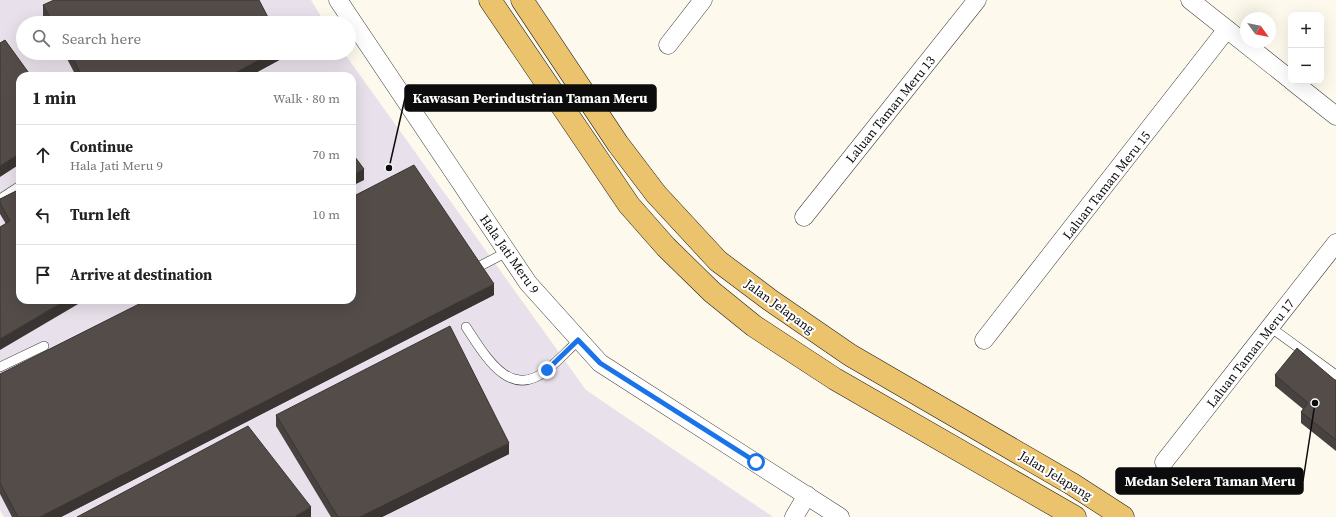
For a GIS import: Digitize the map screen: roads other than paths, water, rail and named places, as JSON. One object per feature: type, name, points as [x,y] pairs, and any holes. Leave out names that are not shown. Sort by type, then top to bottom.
[{"type":"main road","name":"Jalan Jelapang","points":[[490,0],[629,205],[666,246],[712,292],[754,326],[835,378],[1075,517]]},
{"type":"main road","name":"Jalan Jelapang","points":[[522,0],[618,144],[656,194],[718,260],[770,300],[850,355],[1072,484],[1123,517]]},
{"type":"street","name":"Hala Jati Meru 9","points":[[338,0],[349,16]]},
{"type":"street","points":[[668,45],[703,0]]},
{"type":"street","name":"Laluan Taman Meru 13","points":[[804,217],[976,0]]},
{"type":"street","points":[[1190,0],[1288,78]]},
{"type":"street","name":"Hala Jati Meru 9","points":[[356,27],[528,283],[600,363],[808,495],[840,517]]},
{"type":"street","name":"Laluan Taman Meru 15","points":[[984,340],[1227,29]]},
{"type":"street","points":[[1296,84],[1336,116]]},
{"type":"street","name":"Laluan Taman Meru 17","points":[[1164,462],[1336,244]]},
{"type":"street","points":[[794,517],[808,495]]},
{"type":"lane","points":[[0,199],[16,189]]},
{"type":"lane","points":[[478,268],[507,252]]},
{"type":"lane","points":[[466,327],[491,362],[507,377],[517,380],[531,380],[547,370],[578,340]]},
{"type":"lane","points":[[1270,327],[1336,375]]},
{"type":"lane","points":[[0,367],[44,346]]},
{"type":"place","name":"Kawasan Perindustrian Taman Meru","points":[[389,168]]},
{"type":"place","name":"Medan Selera Taman Meru","points":[[1315,403]]}]
